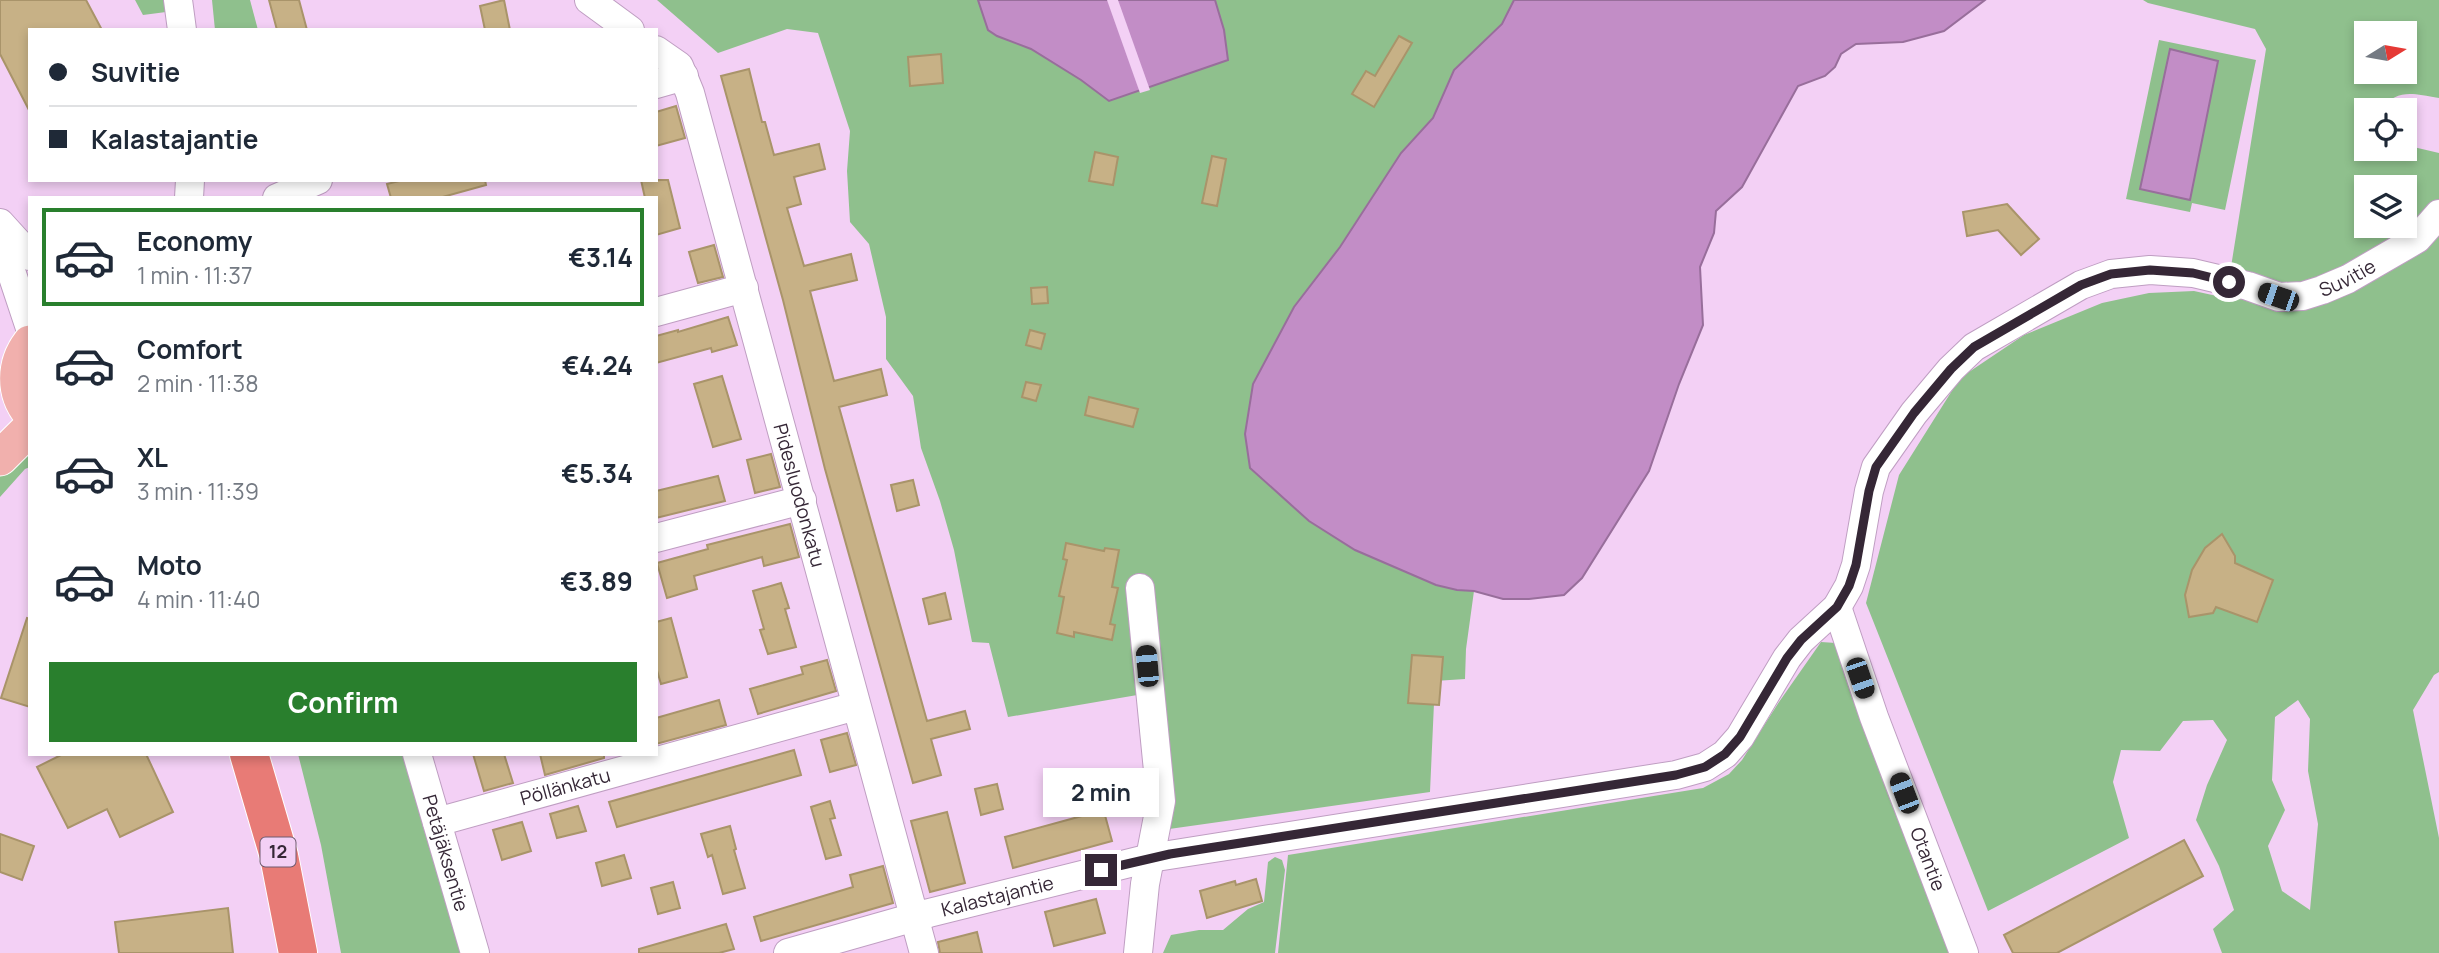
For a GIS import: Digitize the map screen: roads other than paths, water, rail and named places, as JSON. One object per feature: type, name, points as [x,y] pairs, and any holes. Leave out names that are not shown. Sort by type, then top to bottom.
[{"type":"highway","name":"12","points":[[250,756],[277,846],[299,953]]},
{"type":"main road","points":[[28,347],[19,364],[17,378],[20,394],[28,409]]},
{"type":"main road","points":[[0,408],[17,378]]},
{"type":"main road","points":[[0,458],[28,430]]},
{"type":"street","points":[[178,0],[182,28]]},
{"type":"street","points":[[589,0],[627,28]]},
{"type":"street","points":[[658,51],[678,66],[684,76],[658,83]]},
{"type":"street","name":"Pidesluodonkatu","points":[[684,76],[802,500],[923,953]]},
{"type":"street","points":[[282,196],[313,182]]},
{"type":"street","name":"Suvitie","points":[[1837,607],[1849,586],[1856,565],[1876,467],[1914,413],[1951,369],[1974,347],[2081,285],[2111,274],[2150,270],[2193,273],[2248,286],[2278,297],[2312,293],[2348,279],[2417,239],[2439,214]]},
{"type":"street","points":[[0,223],[28,254]]},
{"type":"street","points":[[0,238],[28,322]]},
{"type":"street","points":[[658,311],[744,288]]},
{"type":"street","points":[[658,537],[802,500]]},
{"type":"street","points":[[1138,953],[1145,884],[1161,801],[1140,589]]},
{"type":"street","name":"Kalastajantie","points":[[788,953],[1150,858],[1676,775],[1705,767],[1725,754],[1740,737],[1787,658],[1801,640],[1837,607]]},
{"type":"street","name":"Otantie","points":[[1837,607],[1874,717],[1964,953]]},
{"type":"street","name":"Pöllänkatu","points":[[437,822],[856,706]]},
{"type":"street","name":"Petäjäksentie","points":[[418,756],[475,953]]}]
